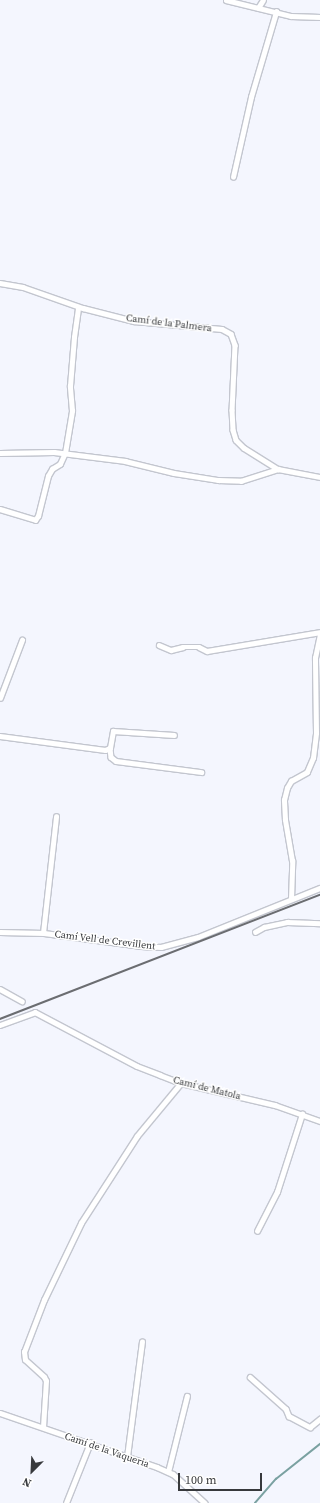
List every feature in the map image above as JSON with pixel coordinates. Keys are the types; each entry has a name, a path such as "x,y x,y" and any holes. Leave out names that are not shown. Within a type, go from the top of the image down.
{"street":[{"path":"226,0 305,18 320,17"},
{"path":"258,8 263,0"},
{"path":"234,177 251,97 276,12"},
{"name":"Camí de la Palmera","path":"0,283 23,287 78,306 134,321 222,329 231,334 235,345 232,410 233,430 236,440 244,448 278,469"},
{"path":"0,509 35,520 38,516 48,476 52,468 60,464 65,453 72,411 70,386 78,306"},
{"path":"0,453 31,451 65,453 125,461 174,473 218,480 241,481 278,469 320,477"},
{"path":"160,645 171,650 183,647 199,647 207,651 320,633 314,658 316,733 313,758 307,772 292,781 287,788 284,800 285,820 292,861 291,899"},
{"path":"0,698 22,640"},
{"path":"314,688 320,689"},
{"path":"174,735 113,731 110,748 111,757 116,761 201,772"},
{"path":"0,736 105,750 110,748"},
{"path":"42,933 56,817"},
{"name":"Camí Vell de Crevillent","path":"0,932 42,933 141,946 161,947 198,937 320,888"},
{"path":"254,932 264,927 287,922 320,923"},
{"path":"0,990 22,1002"},
{"name":"Camí de Matola","path":"0,1025 35,1012 137,1066 181,1083 275,1105 320,1121"},
{"path":"43,1427 46,1381 25,1360 24,1352 44,1300 81,1223 137,1136 181,1083"},
{"path":"257,1231 277,1192 302,1114"},
{"path":"127,1457 142,1342"},
{"path":"250,1377 286,1408 289,1416 310,1427 320,1419"},
{"path":"168,1472 187,1396"},
{"name":"Camí de la Vaqueria","path":"0,1413 90,1443 168,1472 189,1487 205,1503"},
{"path":"66,1503 90,1443"}],"waterway":[{"path":"255,1503 276,1479 320,1444"}],"railway":[{"path":"0,1019 320,895"}]}
